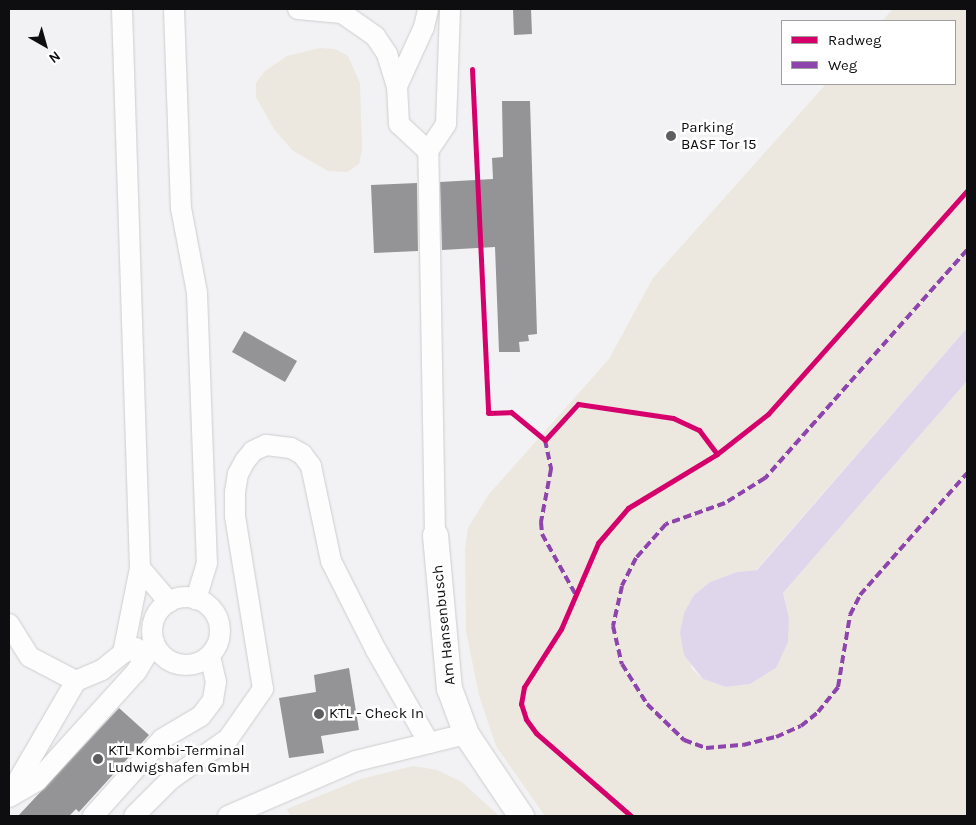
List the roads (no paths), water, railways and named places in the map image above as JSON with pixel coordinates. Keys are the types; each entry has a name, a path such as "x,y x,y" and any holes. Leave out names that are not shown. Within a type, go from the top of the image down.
{"street":[{"path":"122,9 140,568 123,652"},
{"path":"174,9 181,208 197,293 207,563 196,599"},
{"path":"298,9 342,13 375,36 387,54 397,86 399,124 428,151"},
{"path":"397,86 424,27 428,9"},
{"path":"435,535 428,151 446,124 450,9"},
{"path":"134,816 171,779 228,739 263,689 235,516 235,492 238,474 245,460 254,451 266,445 291,448 302,454 311,466 331,562 429,743"},
{"name":"Am Hansenbusch","path":"435,535 445,662 450,688 466,734 521,816"},
{"path":"140,568 169,602"},
{"path":"9,797 37,781 136,672 154,642 156,616 169,602 187,597 196,599 207,604 219,624 220,635 210,656 193,665 183,665 165,658 154,642"},
{"path":"9,624 30,658 76,681"},
{"path":"9,797 76,681 102,670 123,652 154,642"},
{"path":"93,816 162,739 185,728 213,700 216,682 210,656"},
{"path":"228,816 343,766 466,734"}],"place":[{"name":"Parking BASF Tor 15","path":"671,136"},
{"name":"KTL - Check In","path":"319,714"},
{"name":"KTL Kombi-Terminal Ludwigshafen GmbH","path":"98,759"}]}
